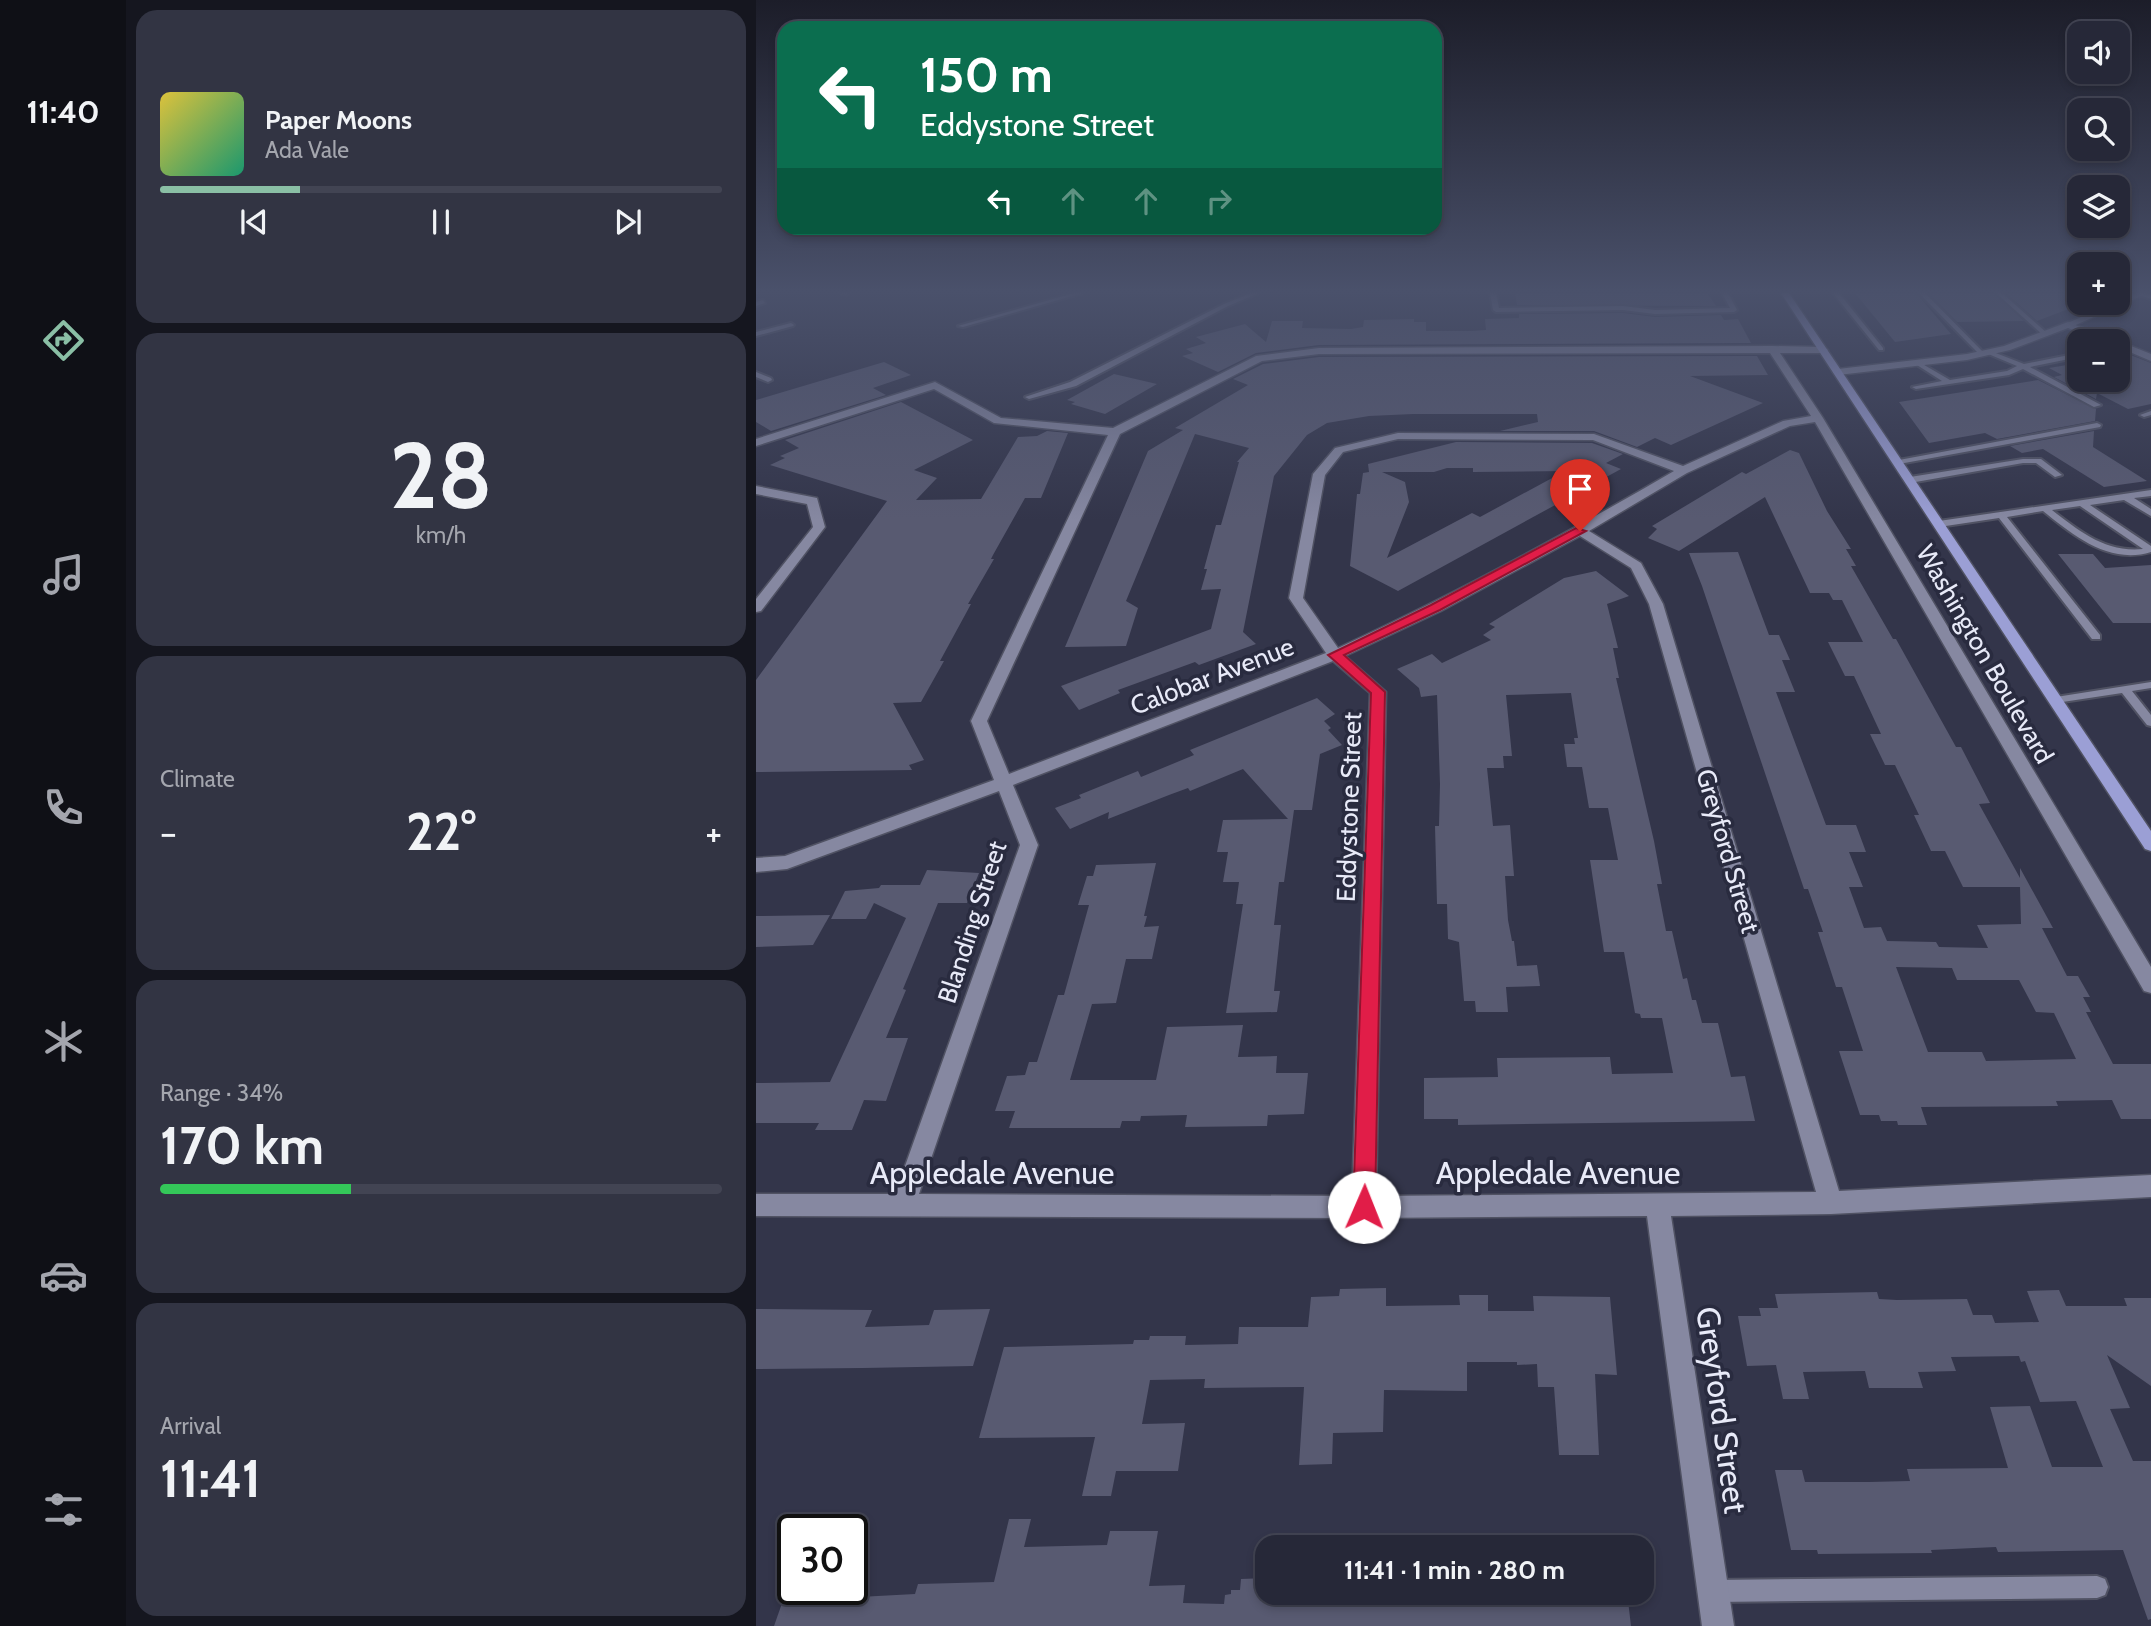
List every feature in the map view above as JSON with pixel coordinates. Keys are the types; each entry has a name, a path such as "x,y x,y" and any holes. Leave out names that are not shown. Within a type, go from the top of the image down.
{"main road":[{"name":"Washington Boulevard","path":"1836,369 2151,845"}],"street":[{"path":"756,443 935,385 998,421 1115,432 1240,369"},
{"name":"Washington Boulevard","path":"1786,369 1818,418 2151,985"},
{"path":"1838,372 1870,369"},
{"name":"Calobar Avenue","path":"756,865 787,862 1003,783 1335,655 1436,608 1580,531 1683,470 1787,423 1818,418"},
{"name":"Blanding Street","path":"903,1205 1029,845 979,721 1115,432"},
{"name":"Eddystone Street","path":"1364,1207 1378,692 1335,655 1296,598 1319,474 1339,450 1398,436 1594,437 1683,470"},
{"path":"756,490 813,501 819,527 756,608"},
{"name":"Greyford Street","path":"1580,531 1636,566 1657,604 1831,1203"},
{"name":"Appledale Avenue","path":"756,1205 1364,1207 1831,1203 2151,1186"},
{"name":"Greyford Street","path":"1657,1204 1717,1626"}],"lane":[{"path":"1029,397 1073,384 1102,369"},
{"path":"1927,369 1949,382"},
{"path":"1916,387 2008,373 2017,369"},
{"path":"2028,369 2097,405"},
{"path":"756,374 768,380"},
{"path":"1899,462 2098,425"},
{"path":"1910,480 2024,461 2038,461 2058,475"},
{"path":"1939,524 2151,493"},
{"path":"2126,497 2151,513"},
{"path":"2045,509 2092,544 2109,552 2144,552 2150,549 2088,503"},
{"path":"2088,503 2151,542"},
{"path":"2002,516 2096,637"},
{"path":"2056,701 2151,685"},
{"path":"2125,689 2151,723"},
{"path":"1713,1591 2097,1587"}],"building":[{"path":"861,369 898,369 911,375 873,388 886,395 771,431 756,422 756,400"},
{"path":"1253,369 1764,369 1768,375 1690,376 1763,403 1671,445 1655,438 1637,447 1594,431 1500,431 1538,422 1537,414 1413,414 1369,416 1327,423 1307,435 1274,476 1243,632 1256,644 1199,665 1195,662 1118,690 1120,693 1079,710 1061,686 1211,629 1221,589 1201,590 1207,569 1204,569 1216,525 1221,525 1237,462 1249,448 1195,434 1126,601 1138,608 1126,646 1065,647 1148,451 1183,430 1175,428 1248,385 1233,379"},
{"path":"2051,369 2067,369 2067,384 2054,377 2062,375"},
{"path":"2130,369 2151,369 2151,404 2128,409 2097,393 2096,399 2083,392 2130,392"},
{"path":"1114,374 1157,384 1105,414 1071,404 1075,402 1067,400"},
{"path":"2038,380 2096,409 2095,421 1997,439 1985,433 1929,443 1899,402"},
{"path":"901,402 973,440 914,470 937,478 916,500 981,499 1018,437 1037,436 1047,431 1068,433 1041,498 1025,498 968,604 971,604 940,661 944,661 921,702 893,703 924,760 909,765 912,770 756,772 756,680 887,501 770,465 785,458 780,456 799,448 785,440"},
{"path":"2094,431 2093,447 2147,481 2104,487 2043,449 2022,453 2010,446"},
{"path":"1456,442 1592,443 1623,454 1606,463 1621,469 1398,591 1350,566 1357,494 1360,494 1363,473 1369,472 1368,464","holes":["1447,468 1473,468 1473,472 1565,471 1480,517 1472,513 1387,558 1409,502 1405,482 1382,472 1434,472"]},
{"path":"1790,450 1799,453 1827,511 1851,549 1846,549 1856,566 1851,566 1893,639 1896,639 1956,747 1961,747 1990,803 1979,804 2020,878 2020,868 2053,928 2042,928 2067,976 2078,976 2090,997 2083,997 2091,1012 2086,1012 2113,1064 2151,1064 2151,1119 2121,1119 2112,1100 2056,1101 2058,1106 1921,1107 1927,1125 1898,1125 1897,1121 1881,1121 1879,1115 1860,1115 1839,1051 1863,1051 1842,987 1836,987 1818,932 1823,932 1808,889 1804,889 1689,553 1738,552 1769,635 1779,635 1790,660 1782,660 1795,692 1776,692 1826,825 1856,825 1866,852 1849,852 1863,887 1849,887 1864,928 1881,927 1887,941 1936,942 1939,947 1988,948 1977,925 2021,924 2020,887 1963,887 1945,851 1931,851 1914,815 1919,815 1895,765 1885,765 1870,734 1881,734 1854,676 1845,676 1828,642 1863,642 1842,600 1833,600 1829,593 1810,593 1765,497 1679,551 1648,538 1657,529 1652,526 1742,472 1746,474","holes":["1896,967 1952,968 1957,980 2019,980 2036,1012 2054,1013 2076,1059 1986,1061 1982,1052 1928,1052"]},
{"path":"2058,554 2093,554 2105,568 2151,565 2151,623 2113,623"},
{"path":"1596,571 1629,596 1607,604 1618,648 1613,648 1619,678 1616,678 1662,884 1657,884 1666,931 1672,931 1683,979 1687,978 1692,1000 1696,1000 1702,1023 1718,1023 1731,1077 1745,1076 1755,1121 1458,1125 1458,1119 1424,1119 1424,1078 1498,1077 1497,1058 1610,1057 1612,1074 1673,1073 1662,1018 1641,1018 1640,1014 1635,1013 1624,952 1604,952 1590,860 1618,860 1608,808 1589,808 1582,767 1567,767 1564,744 1575,744 1574,738 1578,738 1571,693 1506,695 1512,756 1503,756 1504,768 1487,768 1493,826 1510,825 1514,876 1505,876 1508,920 1517,966 1537,965 1540,986 1506,987 1508,1012 1476,1012 1475,1001 1464,1001 1459,942 1448,939 1447,904 1437,904 1435,826 1439,826 1440,784 1437,695 1421,697 1419,688 1397,669 1432,654 1442,663 1491,640 1483,635 1495,627 1489,624 1564,578"},
{"path":"1317,698 1335,714 1324,721 1331,728 1328,730 1342,745 1320,754 1312,810 1294,810 1284,882 1279,882 1274,925 1281,925 1274,991 1280,991 1277,1012 1226,1013 1243,904 1236,904 1239,882 1223,882 1228,852 1217,852 1223,820 1288,819 1243,769 1190,791 1188,788 1108,819 1109,812 1070,829 1055,808 1081,798 1079,795 1138,771 1141,777 1194,755 1190,750"},
{"path":"1156,863 1144,916 1147,916 1144,927 1159,926 1152,959 1126,959 1116,1003 1092,1004 1070,1080 1156,1080 1167,1027 1243,1025 1238,1057 1277,1056 1276,1073 1308,1073 1304,1114 1268,1115 1267,1126 1185,1127 1187,1115 1141,1116 1140,1121 1122,1121 1120,1128 1009,1128 1015,1111 995,1111 1007,1076 1025,1075 1029,1062 1037,1062 1058,995 1064,995 1089,905 1078,905 1087,876 1093,876 1096,865"},
{"path":"927,870 979,873 967,903 938,903 886,1038 908,1038 886,1101 864,1100 852,1130 815,1130 819,1123 756,1123 756,1083 830,1082 906,918 874,903 866,919 831,919 845,891 879,888 881,885 920,885"},
{"path":"830,915 813,945 756,947 756,916"},
{"path":"1386,1288 1386,1306 1460,1305 1459,1295 1488,1295 1488,1311 1534,1311 1533,1296 1610,1297 1617,1375 1595,1374 1599,1455 1559,1455 1554,1387 1538,1387 1537,1364 1517,1365 1517,1362 1467,1362 1467,1391 1384,1390 1383,1432 1333,1433 1332,1464 1299,1465 1304,1387 1204,1388 1205,1379 1150,1380 1142,1424 1185,1423 1178,1471 1116,1471 1111,1496 1082,1496 1095,1437 979,1438 1004,1347 1133,1344 1134,1340 1149,1340 1150,1336 1186,1336 1185,1345 1238,1344 1239,1327 1308,1327 1311,1297 1339,1296 1340,1289"},
{"path":"2059,1290 2066,1306 2127,1306 2124,1298 2151,1298 2151,1386 2107,1355 2130,1408 2110,1409 2133,1461 2151,1461 2151,1619 2148,1620 2123,1550 1998,1552 1996,1547 1931,1550 1932,1553 1818,1554 1817,1550 1791,1550 1775,1470 1802,1470 1805,1482 1869,1482 1910,1481 1907,1469 2008,1468 1990,1407 2030,1406 2052,1467 2103,1467 2076,1401 2040,1402 2025,1361 2021,1362 2019,1356 1951,1357 1956,1371 1918,1372 1923,1388 1869,1388 1865,1371 1803,1372 1809,1399 1783,1399 1776,1365 1747,1366 1738,1316 1761,1316 1759,1308 1778,1308 1775,1294 1877,1292 1879,1299 1967,1299 1973,1315 1992,1315 1995,1323 2039,1322 2027,1291"},
{"path":"756,1309 872,1310 865,1327 929,1325 934,1310 990,1309 973,1366 756,1369"},
{"path":"1009,1519 1031,1519 1024,1547 1107,1545 1110,1531 1158,1531 1149,1586 1185,1585 1183,1603 1224,1604 1225,1595 1231,1594 1231,1590 1240,1590 1241,1579 1255,1578 1255,1605 1629,1605 1631,1626 774,1626 781,1605 868,1605 868,1597 915,1594 918,1584 994,1582"}],"route":[{"path":"1364,1207 1378,692 1335,655 1436,608 1580,531"}]}
